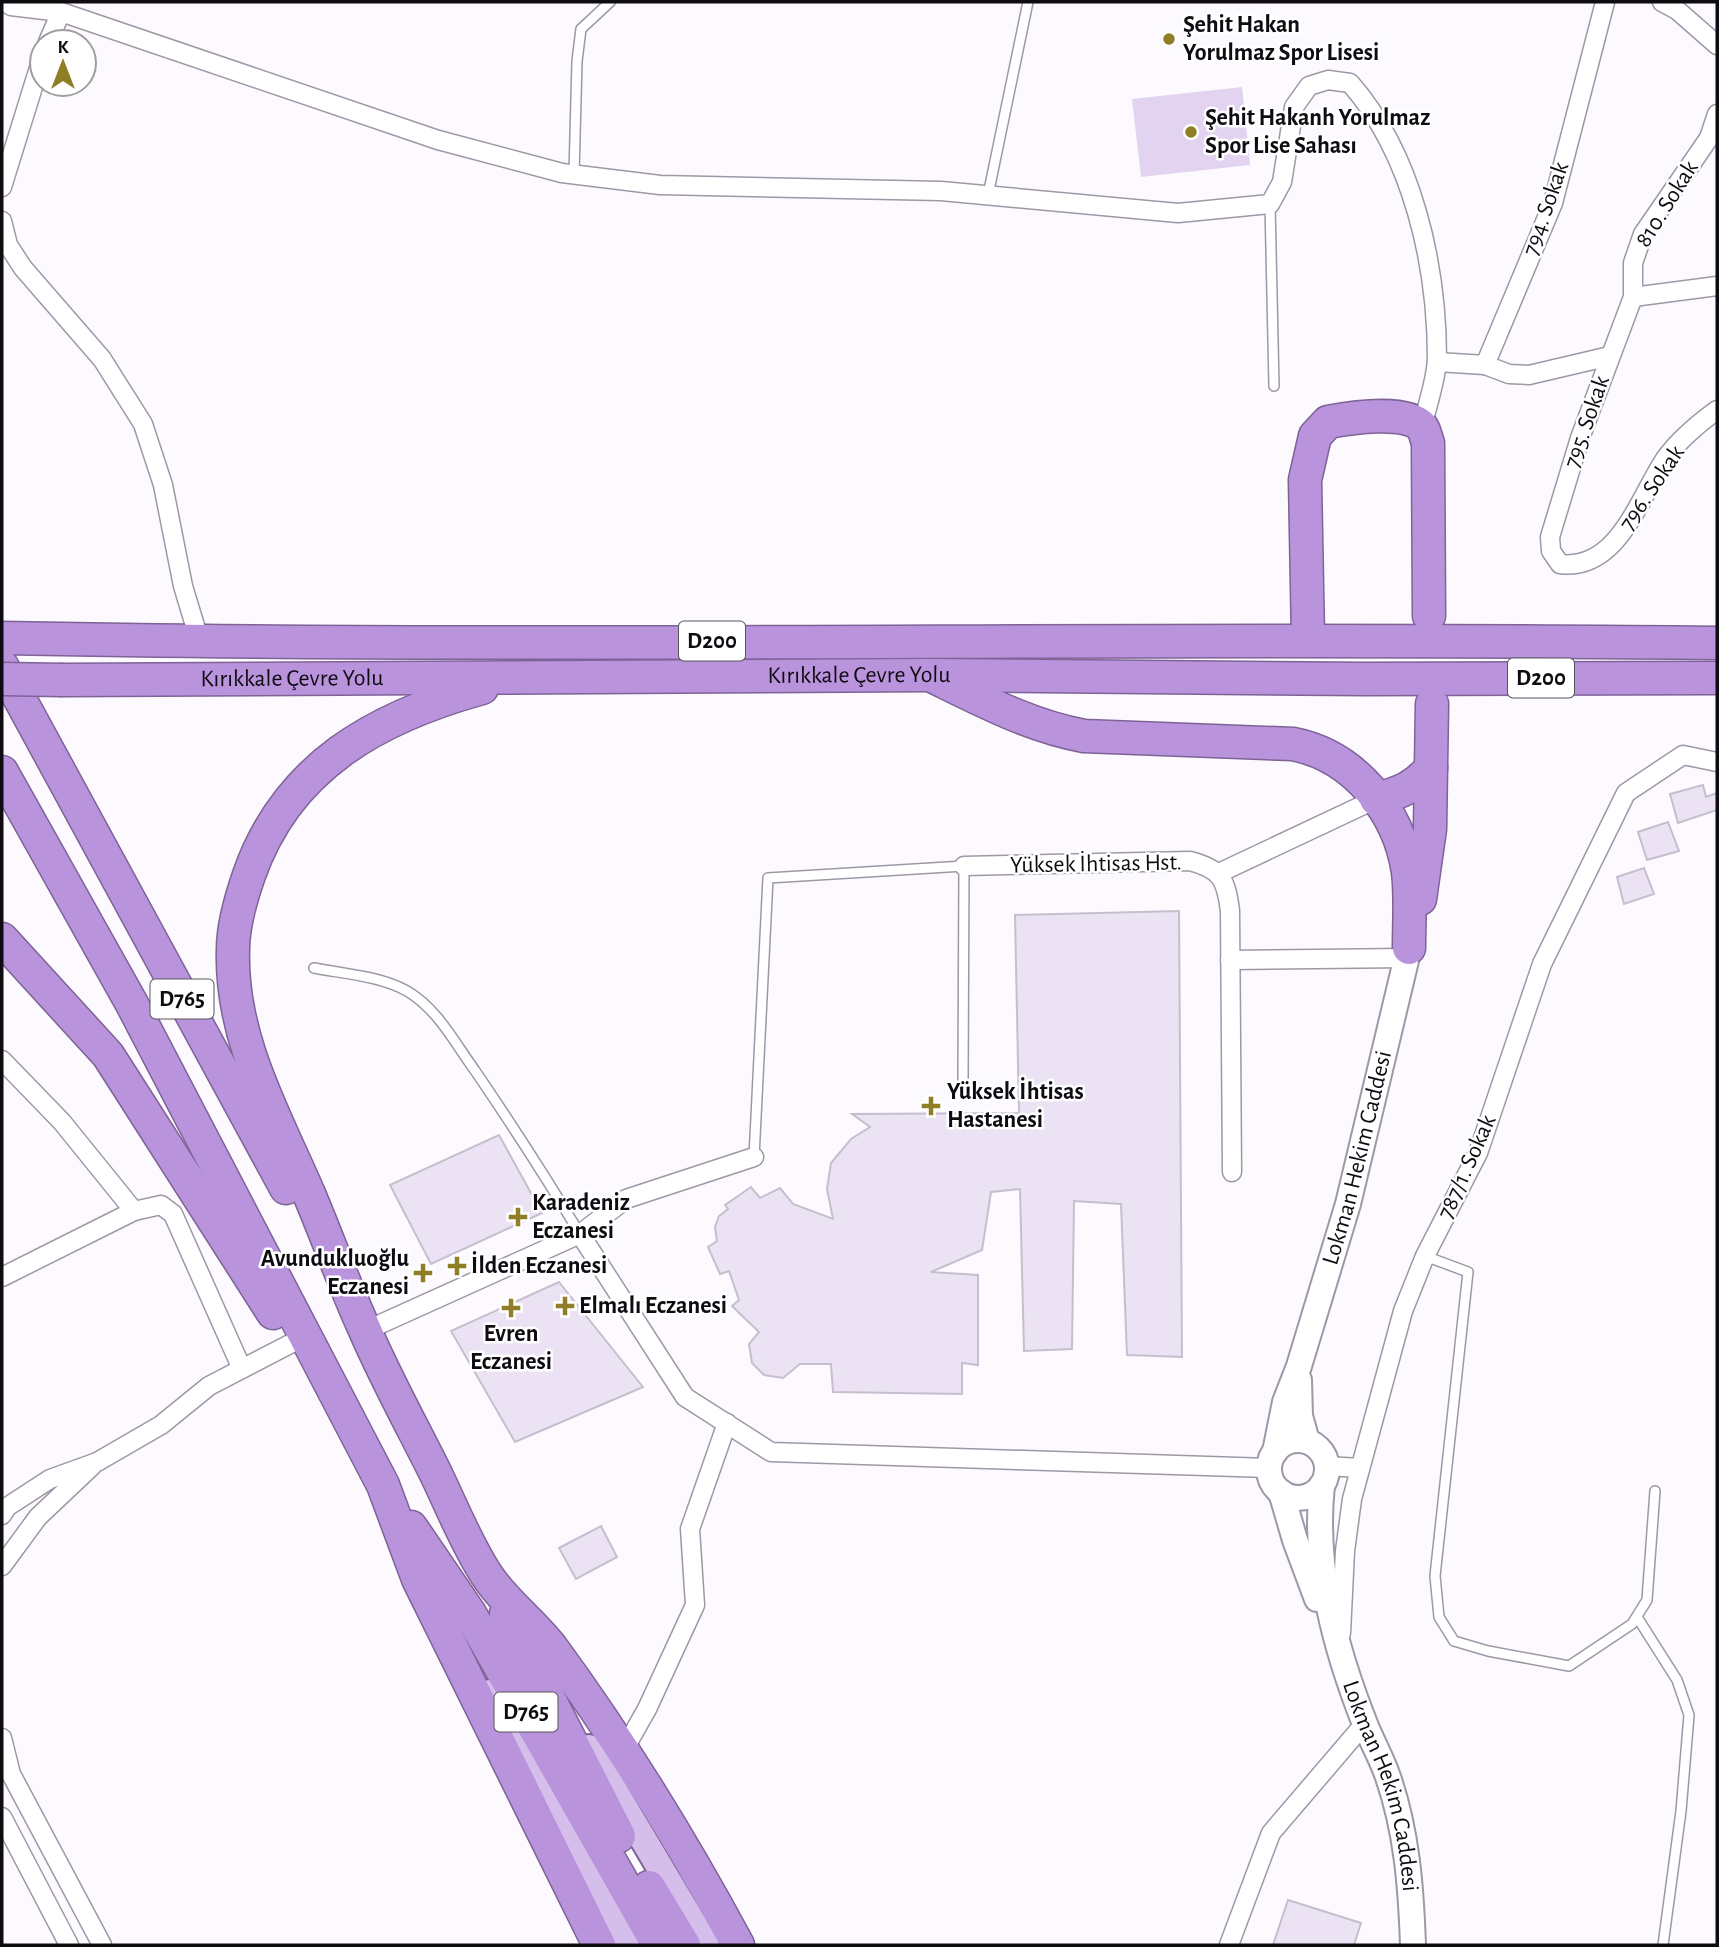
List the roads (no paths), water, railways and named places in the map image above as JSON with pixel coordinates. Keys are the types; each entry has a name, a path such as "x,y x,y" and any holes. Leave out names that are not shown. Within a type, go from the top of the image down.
{"highway":[{"path":"1308,639 1305,480 1307,458 1315,436 1328,422 1349,418 1410,418 1422,427 1428,443 1429,616"},
{"name":"Kırıkkale Çevre Yolu","path":"2,638 936,642 1308,639 1717,643"},
{"name":"D765","path":"2,666 365,1331"},
{"name":"Kırıkkale Çevre Yolu","path":"2,679 928,674 1365,679 1717,678"},
{"path":"928,674 1035,725 1084,736 1269,741 1316,748 1339,760 1391,817 1406,864 1408,953"},
{"path":"520,677 406,712 327,762 303,783 265,836 243,894 233,946 239,1020 254,1072 365,1331 486,1576 550,1646 686,1848 738,1945"},
{"path":"1408,953 1428,855 1432,704"},
{"path":"1376,799 1402,792 1419,783 1431,768"},
{"path":"2,772 132,1003 383,1485 418,1579 600,1945"},
{"name":"D765","path":"2,939 108,1055 383,1485 469,1612 658,1945"},
{"name":"D765","path":"486,1576 624,1845 684,1945"}],"main road":[{"path":"486,1576 706,1945"},
{"path":"418,1579 472,1661 630,1945"}],"street":[{"path":"5,2 11,6 57,7 438,140 574,174 660,185 941,191 1178,213 1270,204 1282,182 1294,107 1309,86 1328,80 1350,83 1371,107 1405,180 1430,263 1437,362 1422,427"},
{"name":"794. Sokak","path":"1485,365 1553,204 1605,2"},
{"path":"1662,2 1677,10 1717,43"},
{"path":"52,28 57,7"},
{"path":"2,187 30,98"},
{"name":"810. Sokak","path":"1633,298 1633,263 1643,234 1709,138 1717,115"},
{"path":"2,221 8,245 23,268 102,359 143,424 163,485 183,586 199,639"},
{"path":"1633,298 1717,286"},
{"name":"795. Sokak","path":"1618,538 1589,563 1560,564 1551,551 1550,537 1563,491 1633,298"},
{"path":"1437,362 1485,365 1509,374 1530,375 1610,356"},
{"name":"796. Sokak","path":"1618,538 1667,457 1704,419 1717,411"},
{"name":"787/1. Sokak","path":"1341,1656 1345,1551 1360,1468 1403,1311 1425,1256 1478,1153 1542,964 1626,793 1683,755 1717,762"},
{"path":"1232,1172 1228,891 1219,873 1376,799"},
{"name":"Yüksek İhtisas Hst.","path":"964,866 1190,861 1211,866 1219,873"},
{"path":"1230,960 1408,953"},
{"name":"Lokman Hekim Caddesi","path":"1299,1366 1348,1204 1408,953"},
{"path":"4,1065 62,1122 134,1211"},
{"path":"365,1331 580,1234 626,1199 754,1157"},
{"path":"2,1278 134,1211 161,1205 173,1214 242,1369"},
{"path":"580,1234 685,1397 771,1452 1272,1460 1289,1442 1307,1441"},
{"path":"2,1515 7,1507 50,1479 97,1462 161,1425 209,1386 292,1343"},
{"path":"1299,1366 1300,1416 1307,1441 1322,1453 1324,1476 1318,1518 1320,1556 1333,1631"},
{"path":"1299,1366 1285,1402 1272,1460 1275,1485 1282,1492 1312,1589 1333,1631"},
{"path":"622,1753 648,1709 695,1605 690,1529 727,1423"},
{"path":"2,1566 38,1517 97,1462"},
{"path":"1282,1492 1300,1497 1310,1495 1324,1476 1360,1468"},
{"name":"Lokman Hekim Caddesi","path":"1333,1631 1365,1723 1388,1777 1405,1839 1413,1945"},
{"path":"1229,1945 1271,1833 1365,1723"},
{"path":"2,1738 11,1774 102,1945"},
{"path":"2,1817 69,1945"}],"lane":[{"path":"574,174 577,61 581,29 610,2"},
{"path":"988,195 1028,2"},
{"path":"1270,204 1274,386"},
{"path":"754,1157 768,878 964,866 963,1079"},
{"path":"314,968 378,980 407,991 425,1004 485,1085 580,1234"},
{"path":"1425,1256 1468,1272 1435,1576 1439,1617 1454,1641 1488,1651 1569,1666 1592,1654 1632,1624 1647,1600 1655,1491"},
{"path":"1637,1617 1677,1680 1689,1715 1681,1811 1663,1945"}],"place":[{"name":"Şehit Hakan Yorulmaz Spor Lisesi","path":"1169,39"},
{"name":"Şehit Hakanh Yorulmaz Spor Lise Sahası","path":"1191,132"},
{"name":"Yüksek İhtisas Hastanesi","path":"931,1106"},
{"name":"Karadeniz Eczanesi","path":"518,1217"},
{"name":"İlden Eczanesi","path":"457,1266"},
{"name":"Avundukluoğlu Eczanesi","path":"423,1273"},
{"name":"Elmalı Eczanesi","path":"565,1306"},
{"name":"Evren Eczanesi","path":"511,1308"}]}
